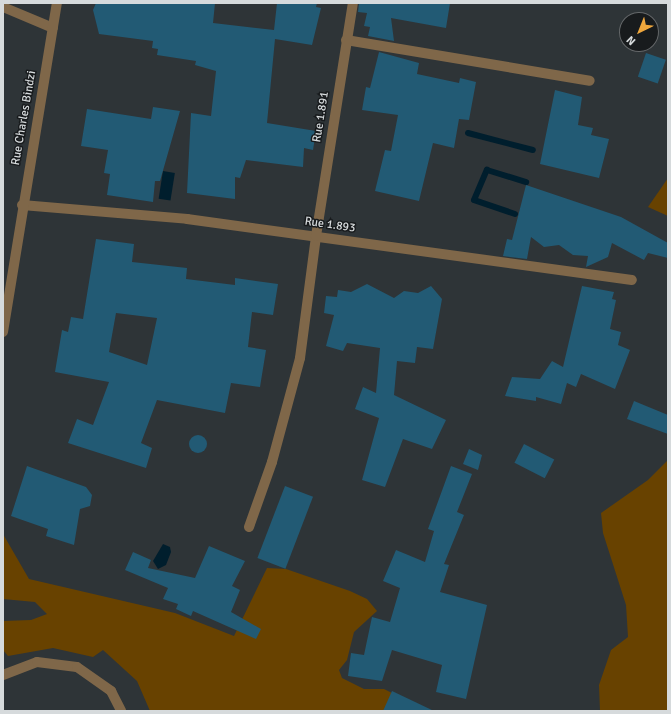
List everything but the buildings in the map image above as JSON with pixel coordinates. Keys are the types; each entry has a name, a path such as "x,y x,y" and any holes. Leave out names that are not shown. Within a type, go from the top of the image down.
{"street":[{"name":"Rue Charles Bindzi","path":"3,332 22,205 57,3"},
{"name":"Rue 1.891","path":"249,527 272,462 300,358 316,236 353,3"},
{"path":"3,7 53,28"},
{"path":"346,40 590,81"},
{"name":"Rue 1.893","path":"22,205 316,236 568,274 632,280"},
{"path":"3,676 37,662 78,667 111,691 121,711"}],"shaded area":[{"path":"668,178 668,216 648,207"},
{"path":"668,460 668,711 600,711 599,685 611,650 628,637 626,605 603,533 601,513 648,480"},
{"path":"3,534 29,579 175,613 234,636 267,568 286,569 350,591 367,599 377,611 354,632 347,660 339,670 342,678 364,689 384,689 392,693 384,711 150,711 137,681 103,650 93,657 53,648 8,656 3,650 3,621 31,620 47,614 35,602 3,599"}],"water":[{"path":"163,171 175,173 170,201 159,199"},
{"path":"163,544 170,547 171,552 166,565 158,569 153,561"}],"waterway":[{"path":"468,133 533,150"},
{"path":"515,214 474,200 487,170 526,182"}]}
